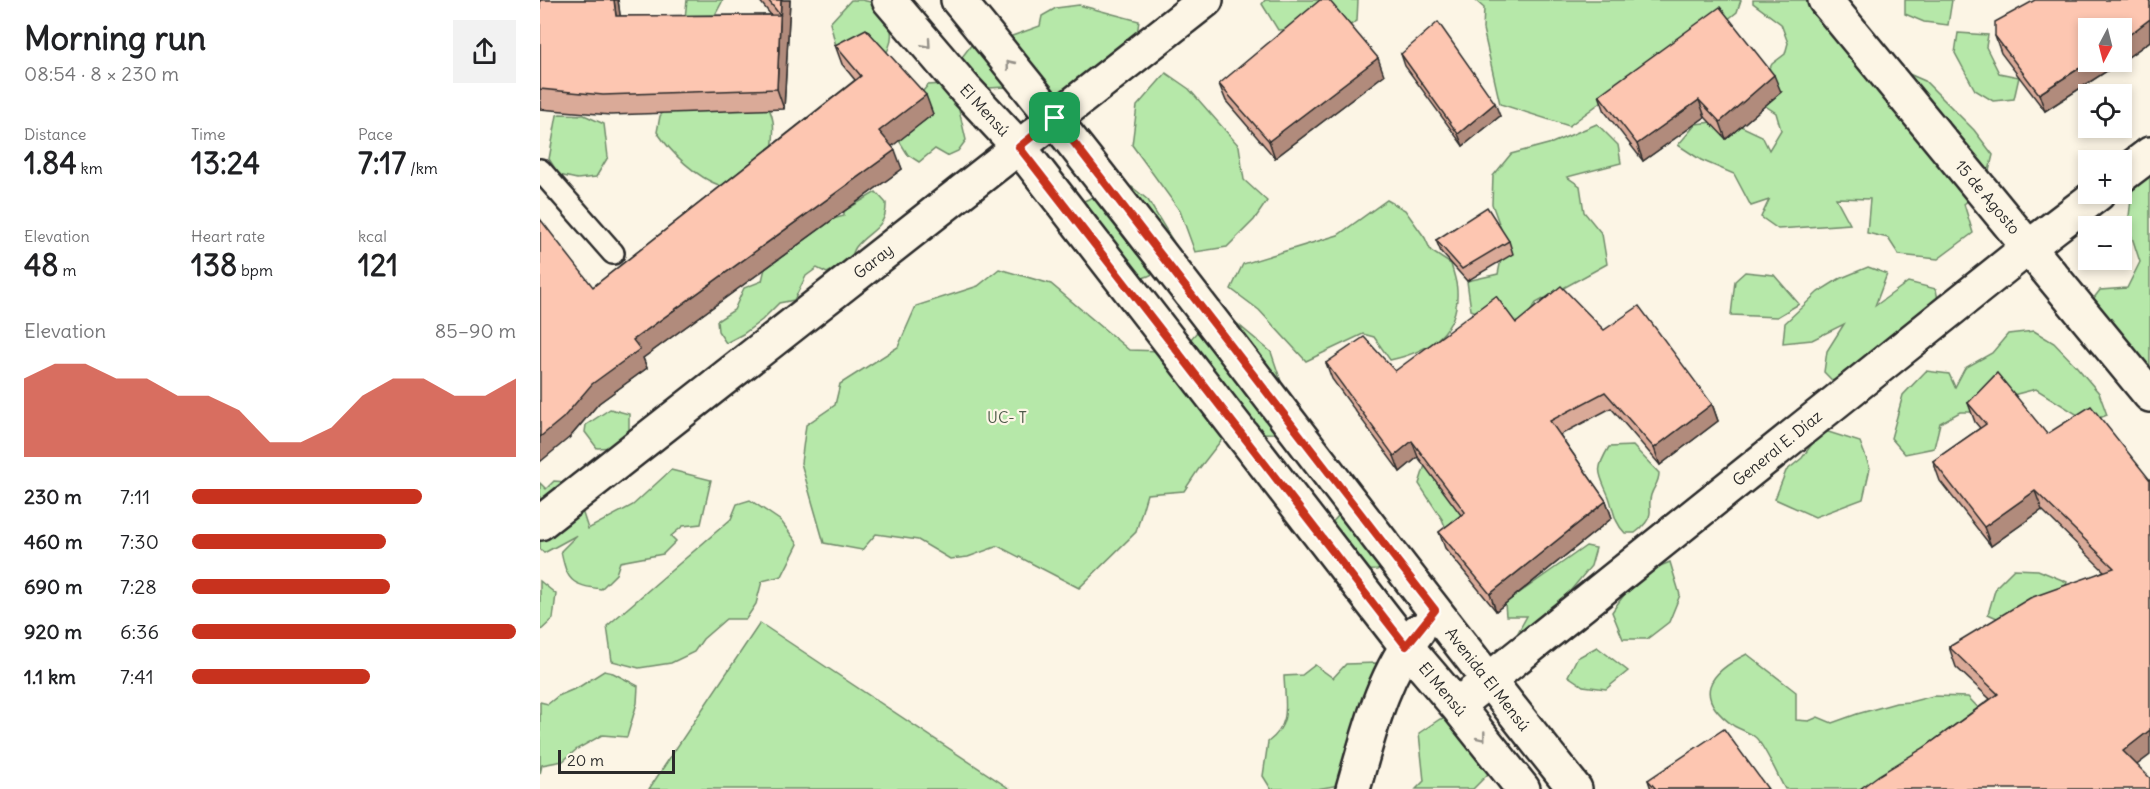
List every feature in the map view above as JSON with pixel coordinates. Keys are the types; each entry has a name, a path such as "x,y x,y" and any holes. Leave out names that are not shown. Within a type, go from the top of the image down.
{"street":[{"name":"El Mensú","path":"889,0 1019,147 1406,646 1523,789"},
{"name":"Avenida El Mensú","path":"958,0 1055,118 1488,680 1575,789"},
{"name":"Garay","path":"540,523 1206,0"},
{"name":"15 de Agosto","path":"1826,0 2150,396"},
{"path":"2132,168 2150,154"},
{"name":"General E. Díaz","path":"1457,706 2085,204"},
{"path":"1353,789 1378,703 1406,646 1435,610"}],"lane":[{"path":"540,170 613,253"}],"green space":[{"path":"687,0 723,0 714,17 685,18"},
{"path":"851,0 879,4 887,17 892,35 885,56 836,46 830,23"},
{"path":"1265,0 1358,0 1357,21 1327,39 1294,29 1278,30 1262,4"},
{"path":"1475,0 1741,0 1737,12 1678,59 1616,91 1569,126 1500,104 1483,29 1484,8"},
{"path":"1753,0 1826,0 1886,64 1925,81 1974,130 1993,155 1985,187 1964,204 1973,233 1938,259 1899,255 1888,238 1867,233 1870,199 1836,198 1850,224 1778,229 1761,217 1769,200 1751,206 1734,174 1701,160 1678,145 1696,124 1728,120 1762,136 1769,150 1781,130 1776,113 1758,101 1758,90 1772,64 1785,54 1788,43 1781,24 1753,3"},
{"path":"1905,0 1952,0 1948,25 1924,22 1905,14"},
{"path":"1079,5 1139,21 1136,41 1121,45 1118,64 1076,99 1026,96 1005,87 973,89 959,61 972,44 1001,40 1040,26 1042,16 1056,8"},
{"path":"1958,33 1988,35 1986,47 1999,73 2019,77 2014,99 1993,101 1975,90 1955,53"},
{"path":"1166,73 1189,89 1239,146 1244,180 1267,201 1254,220 1227,247 1195,252 1180,211 1132,145 1137,106"},
{"path":"944,84 955,93 966,140 958,151 947,156 935,149 919,162 908,155 898,139 928,85"},
{"path":"682,90 762,96 772,117 774,130 772,154 721,186 694,171 677,156 657,132 660,116"},
{"path":"557,115 584,115 604,124 608,157 596,177 577,179 559,175 549,159"},
{"path":"1597,124 1618,145 1621,163 1567,177 1580,186 1584,212 1602,234 1607,264 1536,303 1523,323 1492,319 1471,310 1467,281 1498,274 1505,240 1492,204 1493,176 1511,154 1552,143"},
{"path":"2150,146 2150,367 2125,344 2090,303 2100,290 2127,288 2140,262 2132,237 2132,216 2129,216 2133,182"},
{"path":"1132,187 1148,200 1176,246 1160,269 1151,275 1135,280 1093,249 1084,201 1104,192"},
{"path":"876,192 886,203 884,218 856,247 850,261 827,273 817,268 806,276 794,300 779,303 762,320 726,343 718,331 717,321 734,310 744,288 762,281 765,268 833,219 844,216 844,211"},
{"path":"1387,200 1405,210 1425,238 1431,251 1451,264 1457,291 1453,319 1438,339 1404,357 1390,360 1374,337 1363,334 1306,361 1259,310 1231,289 1243,264 1338,235"},
{"path":"1868,267 1887,274 1875,306 1908,282 1936,289 1943,327 1858,407 1824,372 1827,351 1844,324 1812,340 1783,343 1785,323 1818,292 1839,279"},
{"name":"UC- T","path":"999,269 1051,284 1129,350 1196,352 1190,340 1196,333 1229,317 1271,352 1290,408 1274,433 1238,434 1233,425 1184,491 1147,494 1136,532 1079,588 998,546 968,557 950,559 918,540 876,534 862,550 824,543 801,463 806,425 835,405 840,384 898,347 916,306 978,286"},
{"path":"1745,272 1774,275 1799,304 1777,317 1731,315 1735,281"},
{"path":"2034,331 2054,343 2077,367 2099,393 2107,415 2089,422 2036,389 2013,395 1998,412 1960,412 1940,423 1934,448 1905,454 1891,438 1903,395 1926,371 1949,374 1955,387 1965,368 1992,353 2008,334"},
{"path":"610,409 629,414 629,431 618,447 597,448 585,432 586,425"},
{"path":"1822,430 1860,442 1870,468 1863,499 1815,517 1775,499 1786,471 1802,458"},
{"path":"1534,433 1449,536 1442,519 1419,484 1425,465"},
{"path":"1633,446 1659,473 1659,476 1650,497 1648,520 1635,533 1625,533 1615,516 1601,477 1600,467 1609,447"},
{"path":"671,470 711,480 701,524 683,526 671,536 676,541 663,554 620,562 616,574 601,589 583,586 568,575 561,551 577,535 544,553 540,549 540,483 546,489 554,481 567,482 579,501 588,529 633,505"},
{"path":"750,500 781,521 798,544 782,576 762,581 756,604 746,619 726,619 703,639 694,652 671,663 639,668 612,661 607,626 731,519 737,504"},
{"path":"1338,516 1377,519 1382,566 1377,570 1347,571 1328,527"},
{"path":"1586,546 1596,548 1591,566 1561,602 1568,632 1555,649 1534,652 1516,636 1527,616 1506,616 1505,603"},
{"path":"1670,562 1680,595 1669,622 1647,639 1623,639 1612,612 1636,581"},
{"path":"2014,569 2038,570 2067,582 2062,599 2015,626 1988,614 1996,587"},
{"path":"540,581 556,594 553,619 540,631"},
{"path":"760,623 1010,789 649,789"},
{"path":"1597,647 1628,671 1606,689 1583,686 1568,676 1577,658"},
{"path":"1747,654 1796,692 1796,720 1809,721 1818,717 1832,723 1896,703 1933,696 1968,697 1989,719 1891,789 1785,789 1759,741 1721,715 1709,695 1710,686 1715,677 1734,661"},
{"path":"1376,663 1390,686 1368,706 1359,707 1345,784 1317,789 1271,789 1263,776 1268,742 1276,735 1284,721 1286,704 1284,676 1302,675 1315,665 1333,678 1346,664"},
{"path":"604,671 613,673 638,686 637,703 627,737 602,735 577,749 563,761 542,765 540,774 540,702 548,704 558,696 579,687"},
{"path":"1450,718 1492,770 1473,789 1416,789 1424,781 1419,733 1440,719"}],"building":[{"path":"540,0 614,0 616,16 780,15 768,0 781,0 777,89 603,95 540,89"},
{"path":"1320,0 1329,0 1378,58 1269,141 1219,84"},
{"path":"2035,0 2149,0 2150,2 2150,19 2132,33 2132,18 2078,18 2078,69 2039,94 1995,36 1995,22"},
{"path":"1720,7 1774,75 1720,122 1699,100 1637,144 1599,95"},
{"path":"1438,22 1495,103 1458,134 1401,54"},
{"path":"866,29 926,95 879,131 895,150 633,340 640,349 592,384 563,418 540,437 540,219 593,287 861,76 835,45"},
{"path":"1487,207 1509,241 1462,269 1436,240"},
{"path":"1561,286 1604,330 1639,306 1712,404 1654,448 1605,392 1550,421 1606,501 1490,594 1439,532 1465,512 1412,441 1394,456 1326,363 1364,337 1395,371 1496,296 1516,323"},
{"path":"1997,373 2047,434 2091,406 2150,480 2150,730 2123,751 2150,778 2150,789 1860,789 1925,747 1998,694 1949,647 2030,598 2114,568 2035,491 1984,527 1933,461 1986,424 1968,403"},
{"path":"1724,729 1768,789 1656,789 1648,780"}],"route":[{"path":"1055,118 1435,610 1406,646 1019,147 1055,118"}]}
